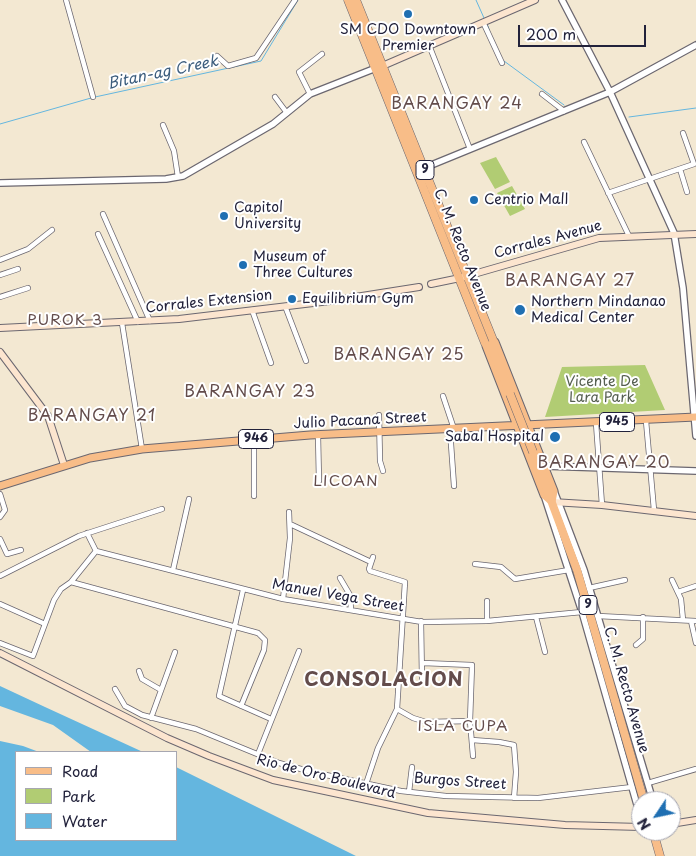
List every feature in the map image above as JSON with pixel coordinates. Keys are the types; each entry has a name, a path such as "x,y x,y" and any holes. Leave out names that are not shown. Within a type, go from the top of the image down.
{"highway":[{"name":"C. M. Recto Avenue","path":"348,0 424,168 494,340 494,354"},
{"name":"C. M. Recto Avenue","path":"356,0 379,67 485,343 494,354 556,502 641,791"},
{"path":"656,841 660,856"}],"main road":[{"path":"379,67 483,22 521,3 534,0"},
{"name":"Corrales Avenue","path":"460,278 597,238 696,234"},
{"path":"431,284 460,278"},
{"name":"Corrales Extension","path":"0,328 150,321 285,306 419,287"},
{"name":"C. M. Recto Avenue","path":"494,340 528,426 535,450 554,491 556,502"},
{"name":"C. M. Recto Avenue","path":"485,343 544,495 556,502"},
{"path":"0,352 48,416 64,465"},
{"name":"945","path":"528,426 695,417"},
{"path":"535,450 539,425"},
{"name":"Julio Pacana Street","path":"0,486 64,465 104,455 142,449 318,435 528,426"},
{"path":"556,502 654,510 696,516"},
{"name":"Rio de Oro Boulevard","path":"0,653 167,738 273,780 428,813 548,824 631,827"},
{"path":"681,822 696,820"}],"street":[{"path":"66,0 93,97"},
{"path":"217,56 228,66 256,58 295,0"},
{"path":"562,0 610,92 674,234 683,288 696,436"},
{"path":"483,22 502,63"},
{"path":"424,168 610,92 696,45"},
{"path":"429,46 470,149"},
{"path":"310,94 299,72 322,54"},
{"path":"0,183 166,179 178,177 193,171 286,113 310,94 379,67"},
{"path":"542,94 564,111"},
{"path":"275,97 286,113"},
{"path":"163,125 174,151 178,177"},
{"path":"608,193 694,164 683,133"},
{"path":"584,142 628,236"},
{"path":"680,168 687,192"},
{"path":"103,214 150,321"},
{"path":"0,260 28,249 52,230"},
{"path":"98,234 138,322"},
{"path":"0,275 18,269"},
{"path":"0,297 28,288"},
{"path":"285,306 306,361"},
{"path":"252,310 271,363"},
{"path":"122,323 142,449"},
{"path":"443,396 452,429 454,486"},
{"path":"379,415 380,460 383,472"},
{"path":"646,421 654,510"},
{"path":"596,423 602,505"},
{"path":"318,435 319,481"},
{"path":"254,439 254,496"},
{"path":"544,466 696,471"},
{"path":"0,494 5,512 0,517"},
{"path":"544,495 582,612 633,791"},
{"path":"173,570 189,499"},
{"path":"556,502 589,588 650,791"},
{"path":"0,576 87,533 162,509"},
{"path":"283,599 290,524 289,512"},
{"path":"290,524 372,560 370,572 405,582 396,709 378,748 366,784"},
{"path":"0,643 33,656 54,600 61,589 72,582 96,551 87,533"},
{"path":"0,539 7,554 20,550"},
{"name":"Manuel Vega Street","path":"96,551 283,599 403,619 421,621 487,621 582,612"},
{"path":"475,564 501,567 515,579 569,570"},
{"path":"340,578 350,595 351,610"},
{"path":"589,588 625,580"},
{"path":"672,580 682,605 683,620"},
{"path":"72,582 234,628 258,633 265,640 264,650 241,706"},
{"path":"678,592 696,586"},
{"path":"243,590 219,696 271,719"},
{"path":"487,601 487,621"},
{"path":"0,604 45,624"},
{"path":"598,616 694,621 696,643"},
{"path":"536,617 546,652"},
{"path":"636,646 643,638 643,617"},
{"path":"421,621 422,679"},
{"path":"258,754 299,651"},
{"path":"150,718 174,652"},
{"path":"423,663 472,665 470,721 473,756"},
{"path":"139,671 142,679 161,690"},
{"name":"Burgos Street","path":"115,689 125,706 150,718 196,730 312,772 409,792 546,798 632,787 696,769"},
{"path":"396,709 426,722 470,721"},
{"path":"472,740 514,745 516,772 514,798"},
{"path":"409,792 412,767"}],"green space":[{"path":"496,157 510,182 495,189 480,163"},
{"path":"512,186 525,209 510,216 497,193"},
{"name":"Vicente De Lara Park","path":"645,365 665,410 545,417 562,367"}],"water":[{"path":"0,686 141,751 90,751 53,725 0,706"},
{"path":"0,741 36,751 15,751 15,841 178,841 178,768 356,856 0,856"}],"waterway":[{"name":"Bitan-ag Creek","path":"95,97 261,61 298,0"},
{"path":"476,0 484,18"},
{"path":"488,26 490,33"},
{"path":"504,61 564,105"},
{"name":"Bitan-ag Creek","path":"0,124 91,98"},
{"path":"629,117 696,108"}],"place":[{"name":"SM CDO Downtown Premier","path":"408,14"},
{"name":"Centrio Mall","path":"474,200"},
{"name":"Capitol University","path":"224,216"},
{"name":"Museum of Three Cultures","path":"243,265"},
{"name":"Equilibrium Gym","path":"292,299"},
{"name":"Northern Mindanao Medical Center","path":"520,310"},
{"name":"Sabal Hospital","path":"555,437"}],"district":[{"name":"BARANGAY 24","path":"457,105"},
{"name":"BARANGAY 27","path":"570,282"},
{"name":"PUROK 3","path":"65,321"},
{"name":"BARANGAY 25","path":"399,356"},
{"name":"BARANGAY 23","path":"250,393"},
{"name":"BARANGAY 21","path":"92,417"},
{"name":"BARANGAY 20","path":"604,464"},
{"name":"LICOAN","path":"346,482"},
{"name":"CONSOLACION","path":"384,681"},
{"name":"ISLA CUPA","path":"463,727"}]}
